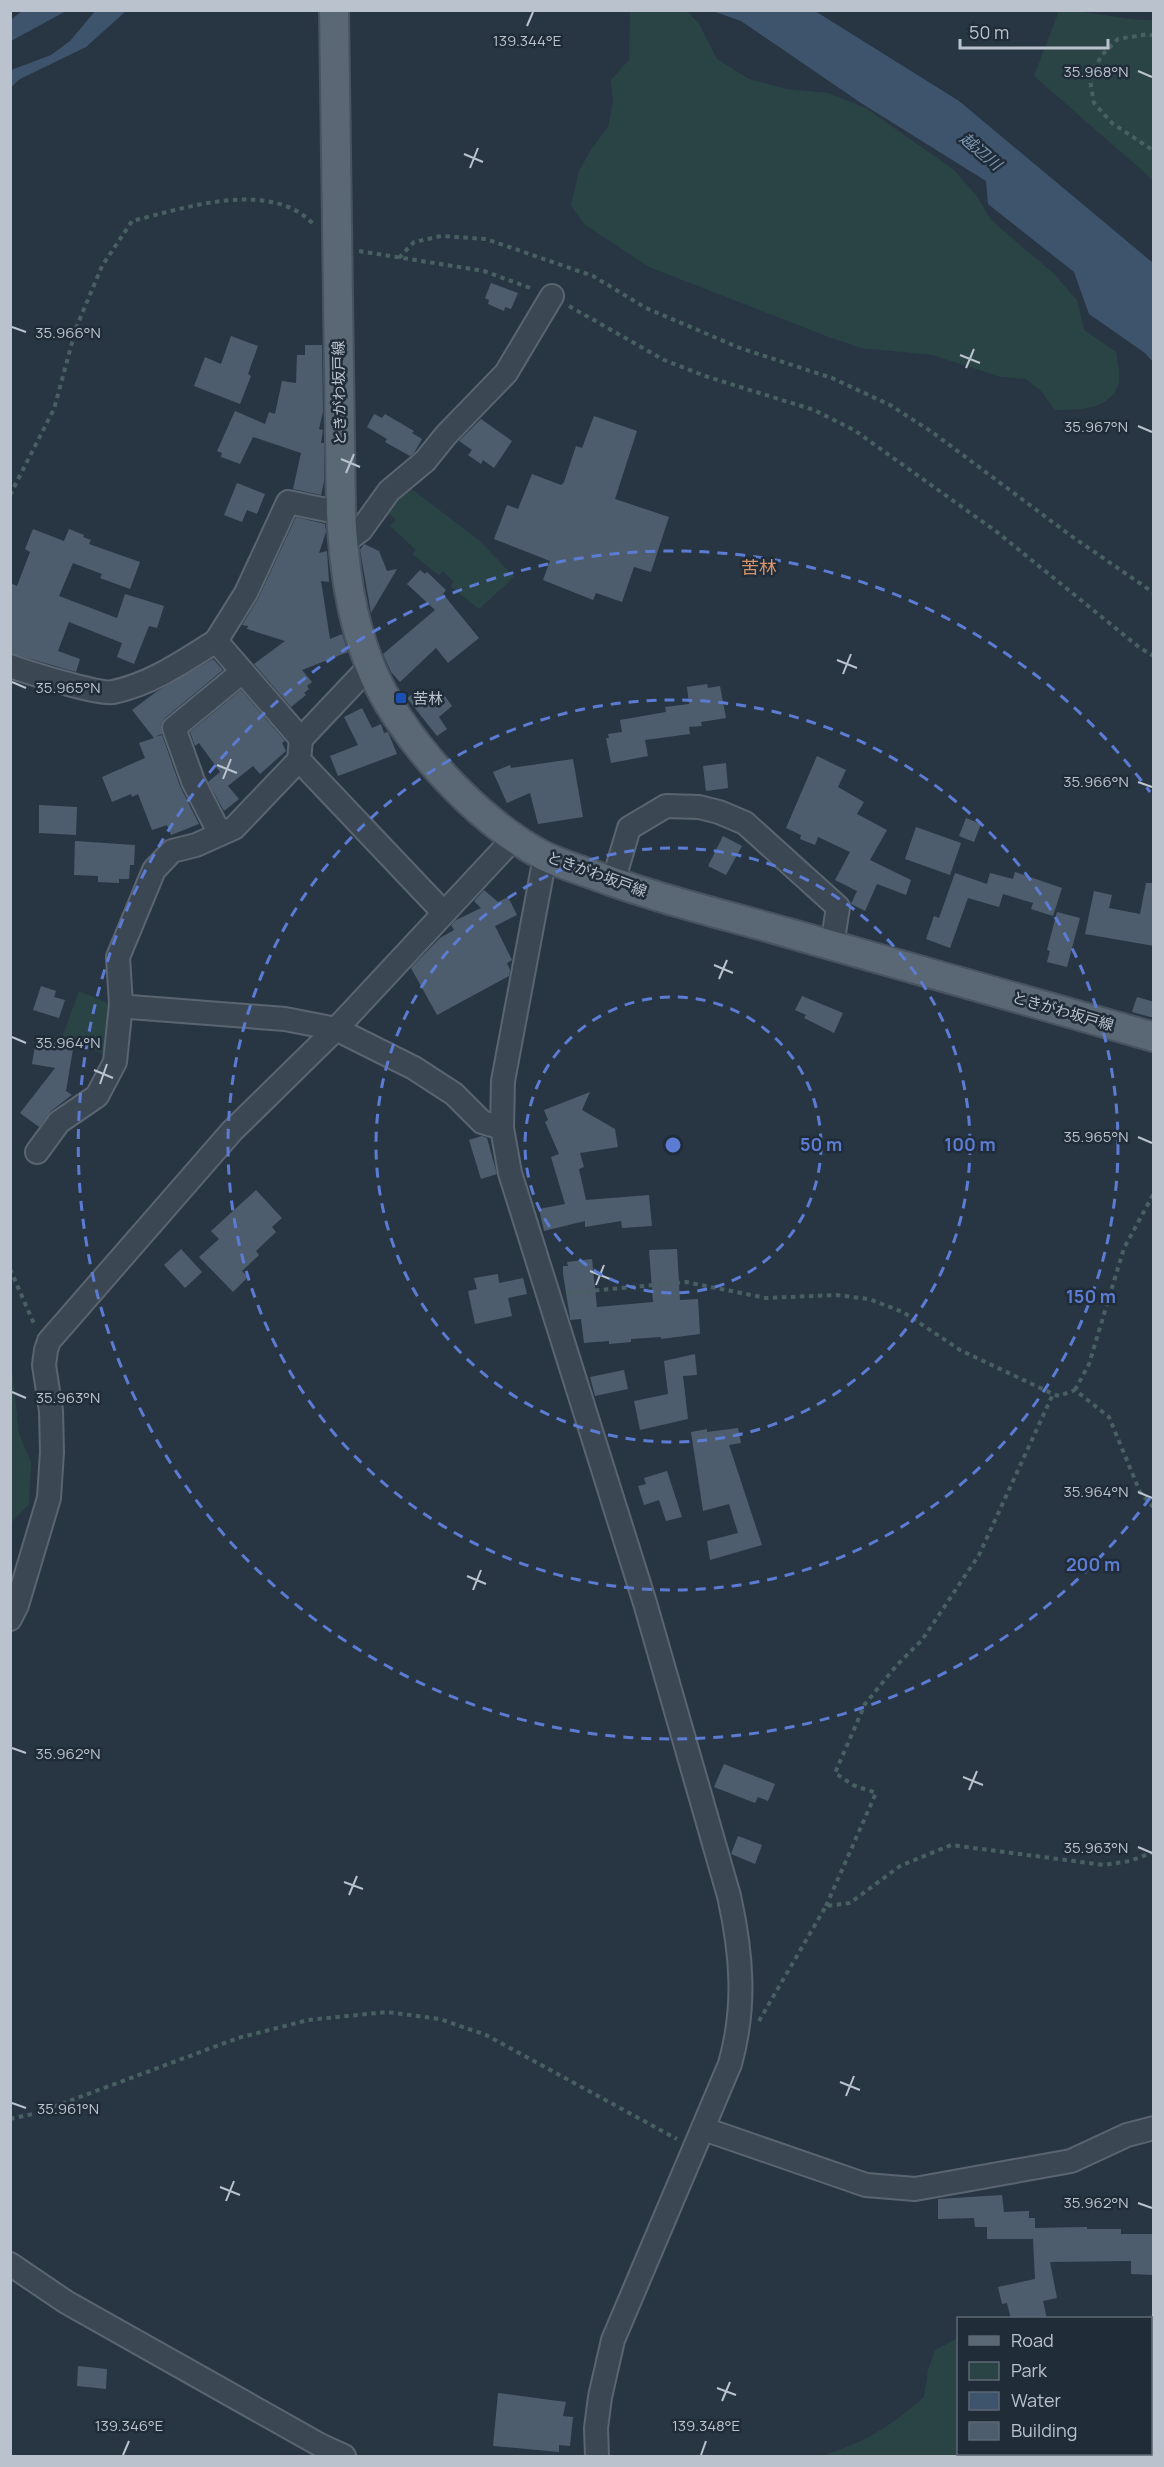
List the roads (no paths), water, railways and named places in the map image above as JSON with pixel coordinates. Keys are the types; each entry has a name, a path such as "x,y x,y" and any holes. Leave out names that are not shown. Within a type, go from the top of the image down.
{"main road":[{"name":"ときがわ坂戸線","path":"334,10 341,513 346,583 370,666 390,704 430,759 467,800 514,838 545,857 614,882 1154,1037"}],"street":[{"path":"342,544 361,530 389,491 425,461 454,426 506,373 552,296"},
{"path":"10,666 34,675 111,693 160,676 216,641 246,593 288,502 341,513"},
{"path":"216,641 300,750 444,913"},
{"path":"37,1152 59,1122 97,1096 115,1062 121,1004 118,957 154,870 172,851 196,845 234,828 370,666"},
{"path":"220,834 193,781 174,728 242,672"},
{"path":"614,882 629,828 666,806 699,807 719,812 745,823 838,907 832,946"},
{"path":"10,1619 20,1594 49,1498 52,1452 51,1411 44,1365 49,1341 232,1131 336,1029 514,838"},
{"path":"545,857 508,1046 503,1081 502,1128 510,1173 645,1603 729,1896 739,1944 742,1984 735,2046 700,2138 607,2358 597,2428 597,2457"},
{"path":"121,1004 130,1007 285,1019 336,1029 414,1068 454,1094 482,1122 502,1128"},
{"path":"700,2138 866,2185 915,2189 1071,2161 1127,2135 1154,2128"},
{"path":"10,2264 66,2302 344,2457"}],"water":[{"path":"23,10 66,11 11,41 11,20"},
{"path":"96,10 126,11 86,47 20,79 11,87 11,70 51,55 70,41"},
{"name":"越辺川","path":"713,11 815,11 959,101 1153,263 1153,362 1145,353 1089,314 1074,272 988,204 986,181 861,103 741,21"}],"place":[{"name":"苦林","path":"401,698"}],"district":[{"name":"苦林","path":"759,567"}]}
